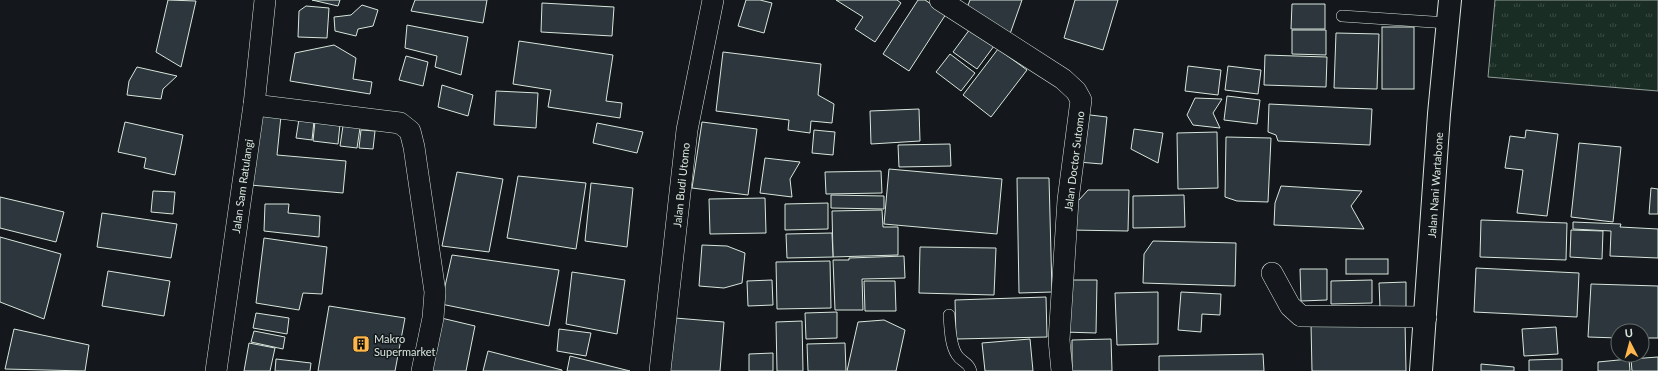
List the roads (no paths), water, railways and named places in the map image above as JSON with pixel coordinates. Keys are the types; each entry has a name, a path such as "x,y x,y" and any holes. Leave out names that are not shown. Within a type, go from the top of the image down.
{"main road":[{"name":"Jalan Nani Wartabone","path":"1421,371 1450,0"}],"street":[{"name":"Jalan Sam Ratulangi","path":"216,371 254,105 265,0"},
{"name":"Jalan Budi Utomo","path":"660,371 687,130 713,0"},
{"name":"Jalan Doctor Sutomo","path":"940,0 1063,79 1076,91 1081,100 1068,200 1059,340 1062,371"},
{"path":"254,105 400,123 410,131 414,147 435,292 433,318 422,371"},
{"path":"1272,273 1290,306 1301,316 1426,317"}],"lane":[{"path":"1342,16 1448,22"},
{"path":"949,315 953,349 958,357 966,362 972,371"}],"place":[{"name":"Makro Supermarket","path":"361,344"}]}
